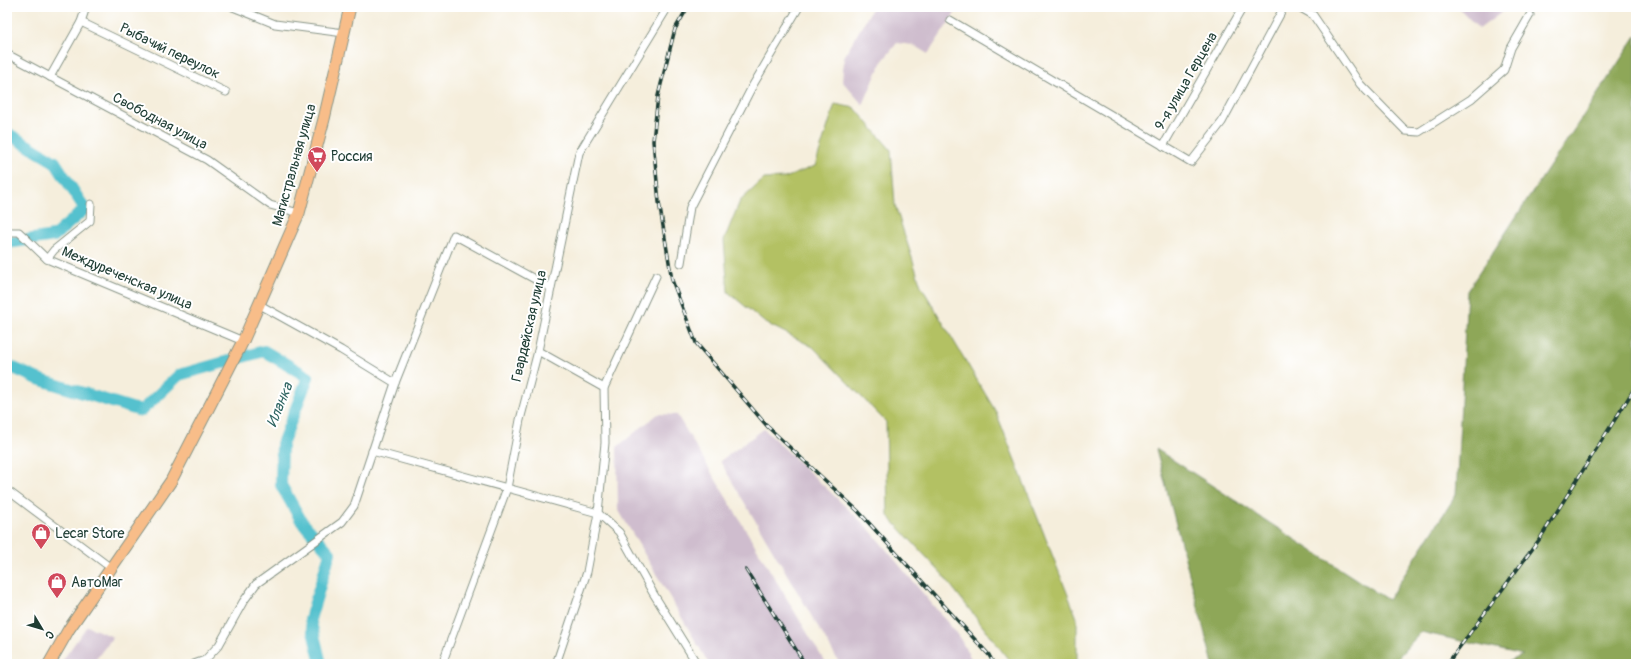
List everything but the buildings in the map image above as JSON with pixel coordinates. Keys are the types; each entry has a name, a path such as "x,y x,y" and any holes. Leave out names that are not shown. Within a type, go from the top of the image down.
{"main road":[{"name":"Магистральная улица","path":"111,568 171,481 221,387 260,305 299,213 324,119 350,7"},
{"path":"49,664 69,628 111,568"}],"street":[{"path":"50,77 81,22 86,7"},
{"path":"233,7 275,24 344,33"},
{"name":"Гвардейская улица","path":"442,664 507,488 520,420 538,352 579,153 668,7"},
{"path":"680,263 690,207 753,85 799,7"},
{"name":"9-я улица Герцена","path":"1163,146 1243,7"},
{"path":"950,20 1191,162 1222,122 1284,7"},
{"path":"1299,7 1313,15 1360,84 1406,131 1419,132 1471,99 1504,70 1512,48 1530,15"},
{"name":"Рыбачий переулок","path":"81,22 226,92"},
{"name":"Свободная улица","path":"7,54 207,160 270,205 279,209 299,213"},
{"name":"Междуреченская улица","path":"91,204 90,221 54,250 47,259 242,344"},
{"path":"7,232 19,232 25,236 47,259"},
{"path":"194,664 205,660 219,645 243,602 256,584 302,550 327,534 342,522 354,506 395,383 454,234 551,288"},
{"path":"556,664 587,572 598,513 605,443 604,388 656,276"},
{"path":"260,305 341,350 395,383"},
{"path":"538,352 604,388"},
{"path":"372,452 598,513 619,532 653,594 697,664"},
{"path":"7,490 111,568"}],"shaded area":[{"path":"873,7 959,7 928,54 913,45 897,43 881,63 863,105 842,81 844,57"},
{"path":"1458,7 1509,7 1479,29"},
{"path":"658,414 677,415 826,664 709,664 618,509 617,447"},
{"path":"764,429 869,529 958,635 974,664 840,664 720,461"},
{"path":"87,626 113,637 92,664 60,664"}],"green space":[{"path":"1636,36 1636,664 1504,664 1523,655 1421,632 1392,664 1213,664 1156,449 1388,600 1456,495 1467,291"},
{"path":"835,104 855,108 891,150 895,205 921,286 996,412 1077,618 1077,664 1012,664 942,574 888,516 886,422 813,347 764,322 728,292 724,240 740,201 764,179 785,178 815,166"}],"waterway":[{"name":"Иланка","path":"7,133 55,162 85,209 54,236 7,243"},
{"name":"Иланка","path":"7,365 38,379 141,411 179,375 264,351 308,377 282,444 281,485 302,522 330,553 310,619 321,664"}],"railway":[{"path":"688,7 675,29 658,96 653,141 659,202 672,280 696,343 768,427 858,511 989,655 994,664"},
{"path":"1447,664 1539,540 1636,386"},
{"path":"746,570 805,664"}],"place":[{"name":"Россия","path":"317,173"},
{"name":"Lecar Store","path":"41,550"},
{"name":"АвтоМаг","path":"57,599"}]}
